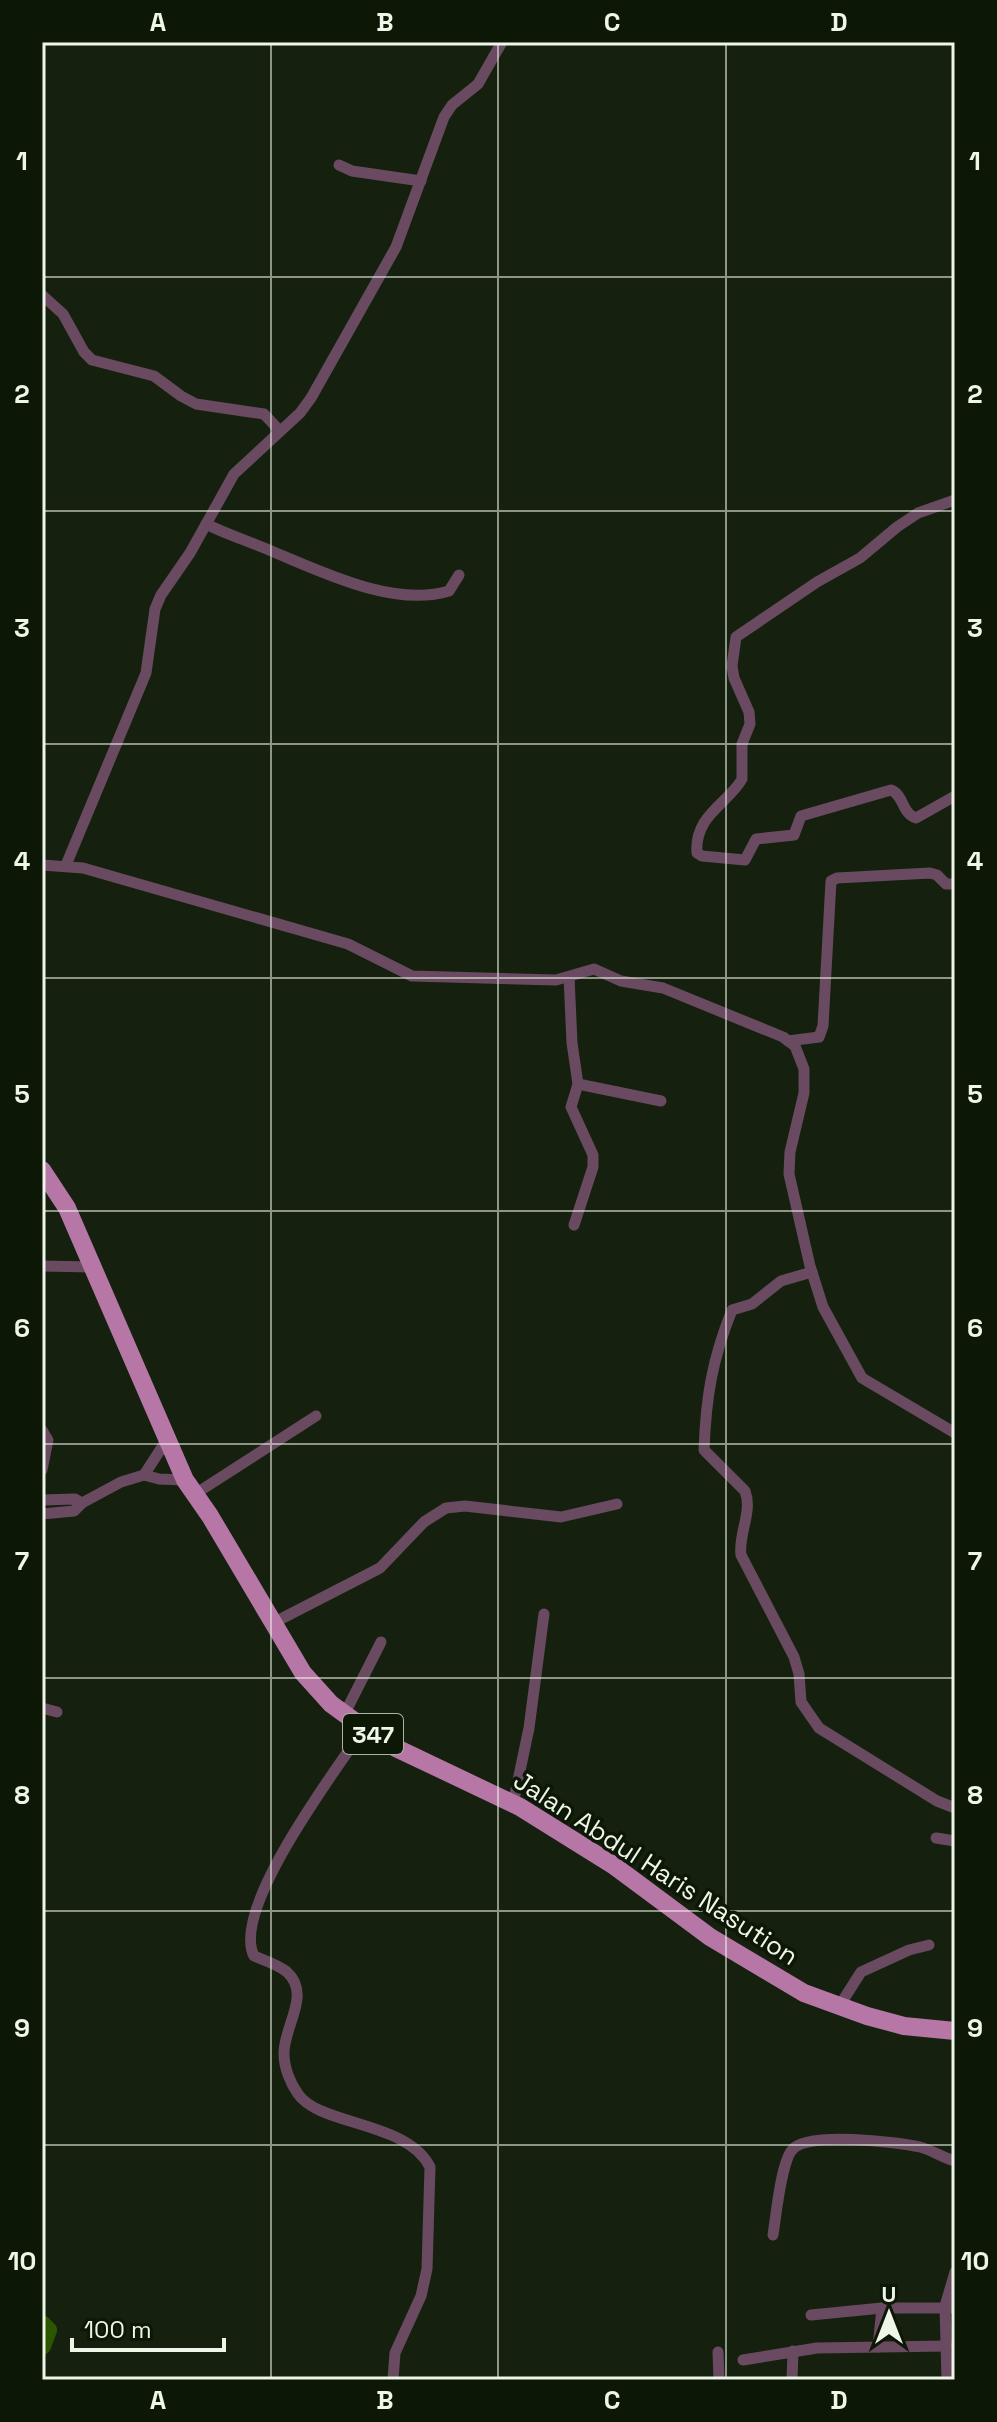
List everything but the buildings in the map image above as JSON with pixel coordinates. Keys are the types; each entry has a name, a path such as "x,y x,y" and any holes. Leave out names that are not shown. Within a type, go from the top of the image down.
{"main road":[{"name":"Jalan Abdul Haris Nasution","path":"42,1170 67,1208 166,1441 190,1487 303,1673 331,1704 396,1748 513,1804 613,1865 710,1937 804,1993 904,2026 955,2031"}],"street":[{"path":"66,865 146,673 158,601 190,553 234,474 306,406 396,247 448,110 478,84 502,42"},
{"path":"339,165 352,171 421,181"},
{"path":"42,295 63,314 84,352 92,360 154,376 196,404 264,414 279,430"},
{"path":"955,500 918,513 860,558 817,582 736,637 732,666 749,712 750,724 742,744 742,779 708,817 697,842 697,853 745,860 756,839 794,835 801,816 891,790 897,792 908,814 916,818 955,796"},
{"path":"206,524 330,576 385,591 436,595 449,591 459,575"},
{"path":"42,865 66,865 348,944 412,976 556,980 587,969 601,970 621,981 663,988 788,1041 795,1046 804,1069 804,1093 788,1167 823,1307 862,1378 955,1433"},
{"path":"788,1041 816,1038 821,1034 831,881 837,878 930,873 946,884 955,884"},
{"path":"569,977 572,1043 578,1084 571,1107 592,1150 593,1167 574,1225"},
{"path":"578,1084 661,1101"},
{"path":"42,1266 92,1267"},
{"path":"812,1272 781,1281 752,1304 732,1310 708,1388 705,1452 745,1491 748,1498 740,1540 741,1555 794,1657 803,1705 826,1735 937,1801 955,1808"},
{"path":"42,1514 74,1511 82,1503 121,1482 144,1475 190,1487 316,1416"},
{"path":"42,1430 48,1440 42,1470"},
{"path":"144,1475 166,1441"},
{"path":"42,1500 72,1499 82,1503"},
{"path":"273,1623 380,1568 424,1522 446,1508 465,1506 561,1517 617,1504"},
{"path":"513,1804 529,1728 544,1614"},
{"path":"345,1713 381,1642"},
{"path":"42,1708 57,1712"},
{"path":"364,1728 270,1872 250,1943 254,1956 287,1972 296,1985 297,2004 284,2051 286,2068 297,2094 304,2102 328,2113 365,2124 413,2147 424,2156 430,2167 427,2269 421,2296 395,2353 393,2380"},
{"path":"936,1838 955,1841"},
{"path":"840,2005 861,1972 897,1954 929,1945"},
{"path":"773,2235 789,2153 800,2143 826,2140 888,2143 924,2148 955,2161"},
{"path":"947,2380 950,2307 955,2272"},
{"path":"811,2315 882,2308 950,2307"},
{"path":"878,2347 882,2308"},
{"path":"743,2360 793,2351 949,2343"},
{"path":"792,2380 793,2351"},
{"path":"718,2352 719,2380"}],"waterway":[{"path":"42,2324 48,2330 42,2346"}]}
